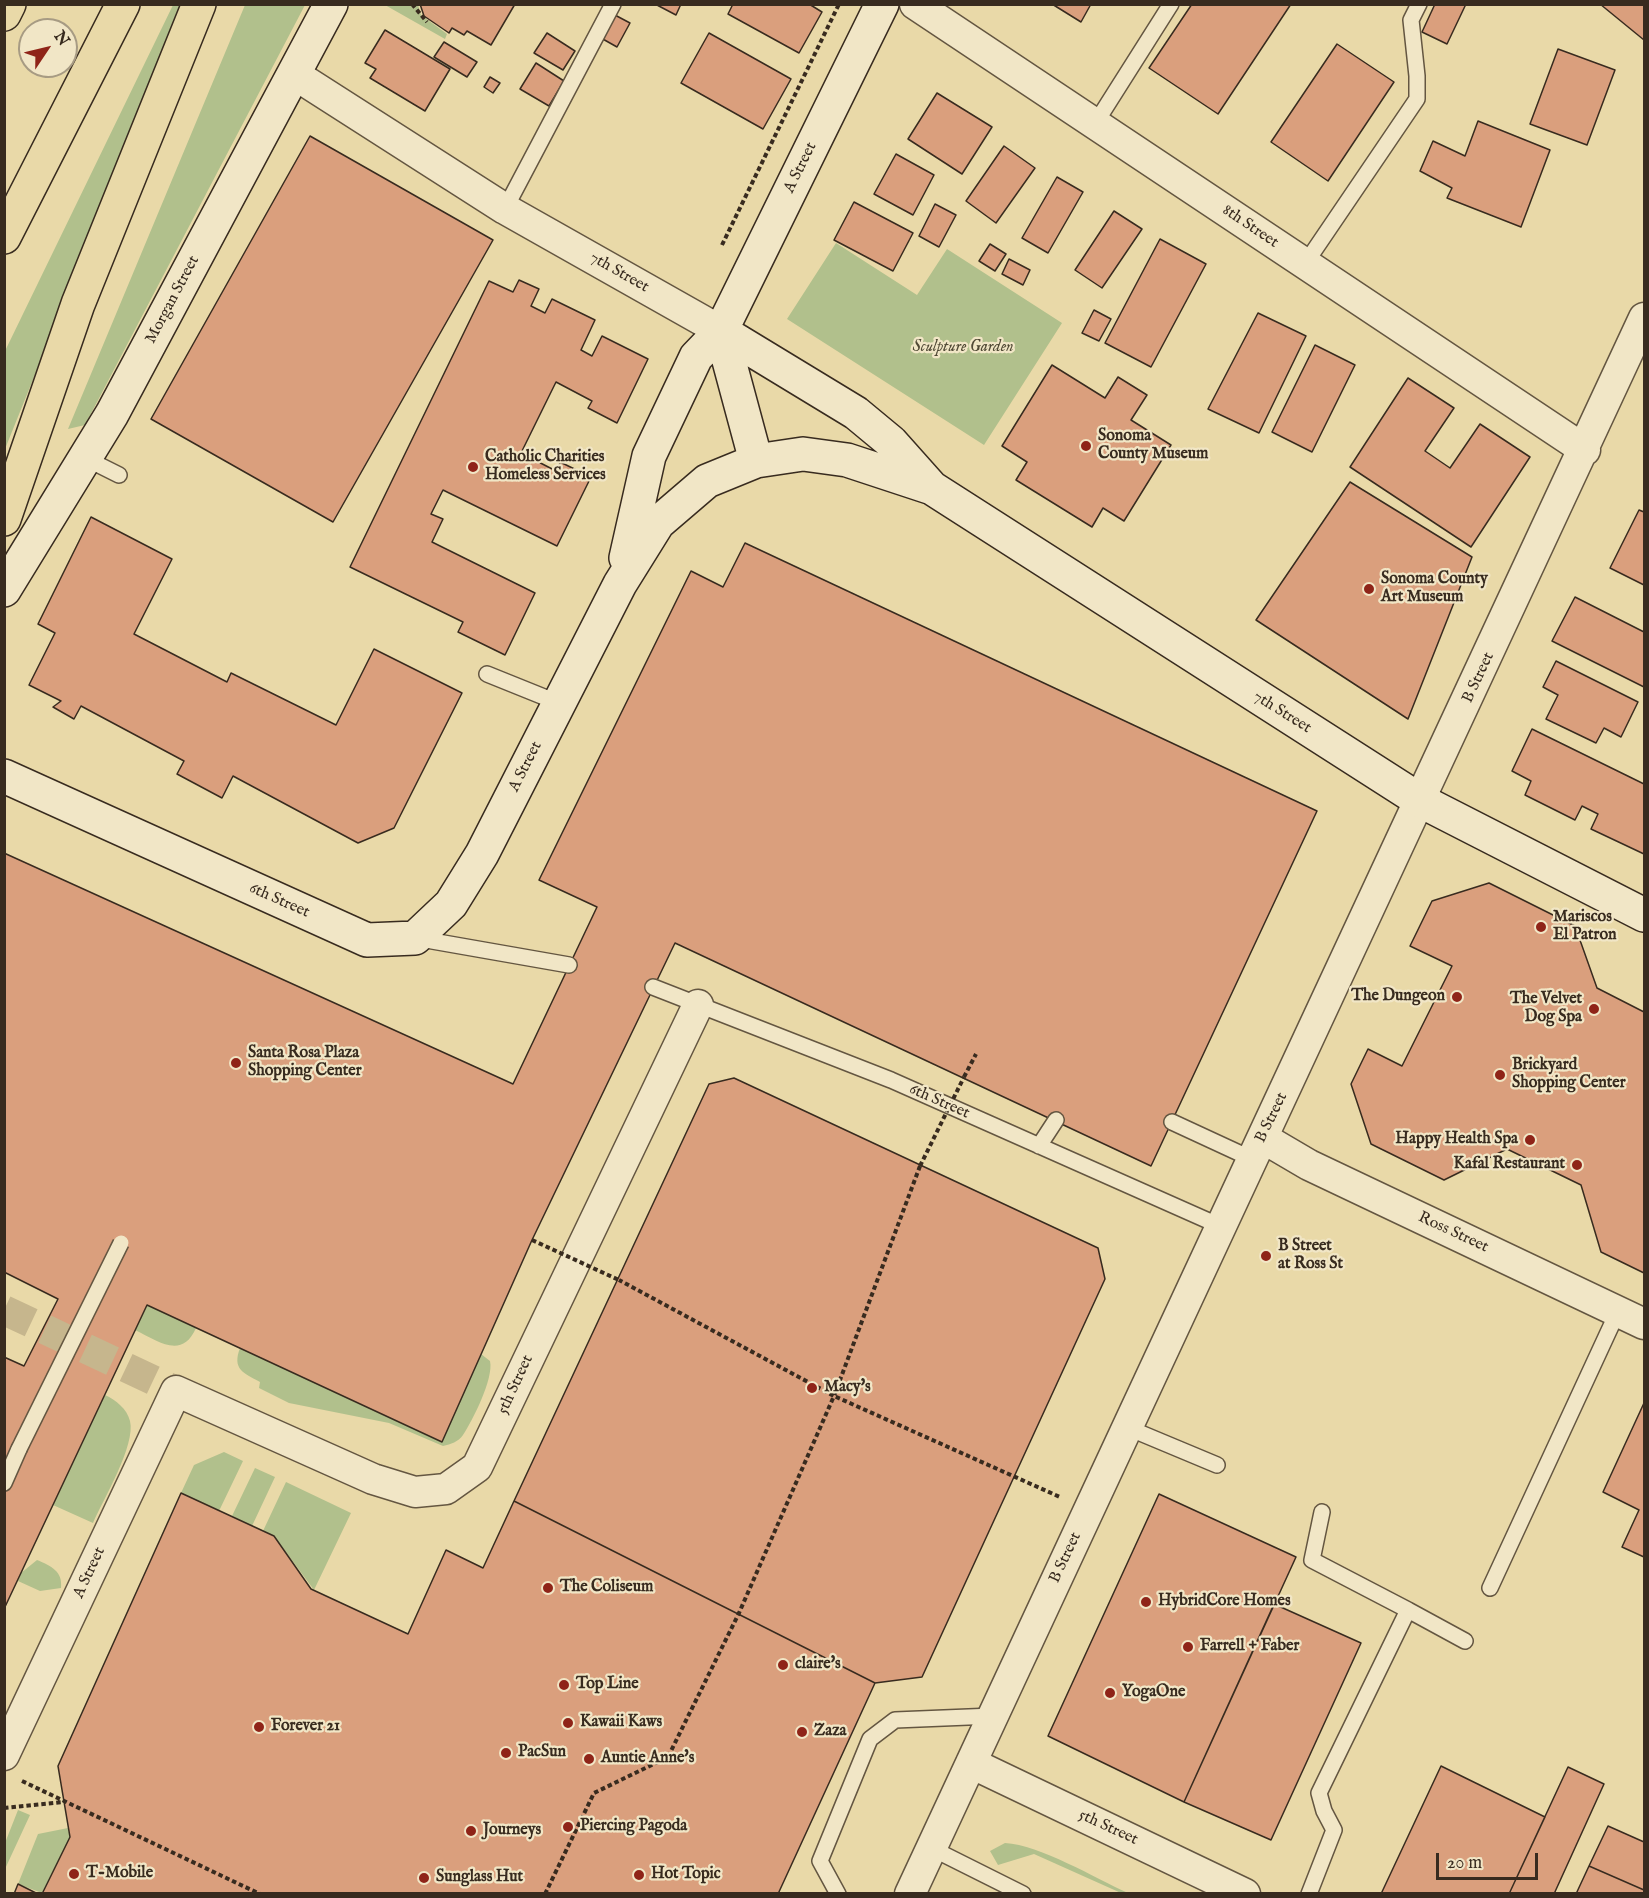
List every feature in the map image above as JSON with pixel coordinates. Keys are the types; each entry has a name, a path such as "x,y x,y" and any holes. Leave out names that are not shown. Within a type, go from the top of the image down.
{"highway":[{"path":"4,14 9,4"},
{"path":"4,237 123,4"},
{"path":"4,519 78,304 199,4"}],"street":[{"name":"Morgan Street","path":"4,590 112,414 331,4"},
{"name":"A Street","path":"620,584 649,456 696,357 721,331 882,4"},
{"name":"8th Street","path":"915,4 1585,450"},
{"name":"7th Street","path":"294,74 505,209 721,331 856,413 891,442 932,488"},
{"name":"B Street","path":"910,1893 1641,329"},
{"path":"721,331 756,461"},
{"name":"7th Street","path":"756,461 803,454 847,460 932,488 1421,801 1644,915"},
{"name":"A Street","path":"415,938 451,904 482,854 620,584 658,523 707,481 756,461"},
{"name":"6th Street","path":"4,776 367,940 415,938"},
{"name":"5th Street","path":"176,1392 373,1479 415,1492 446,1489 477,1467 698,1005"},
{"name":"Ross Street","path":"1257,1148 1309,1165 1644,1324"},
{"name":"A Street","path":"9,1766 176,1392"},
{"name":"5th Street","path":"972,1763 1245,1893"}],"lane":[{"path":"505,209 613,4"},
{"path":"1095,124 1171,4"},
{"path":"1305,264 1417,99 1411,20 1419,4"},
{"path":"85,458 119,475"},
{"path":"487,674 559,703"},
{"name":"6th Street","path":"415,938 569,965"},
{"name":"6th Street","path":"653,987 891,1080 1220,1226"},
{"path":"1039,1146 1056,1120"},
{"path":"1172,1122 1257,1148"},
{"path":"4,1483 121,1244"},
{"path":"1490,1588 1618,1311"},
{"path":"1126,1427 1217,1465"},
{"path":"1322,1512 1312,1560 1465,1641"},
{"path":"1309,1893 1334,1830 1324,1811 1318,1792 1408,1610"},
{"path":"838,1893 820,1861 870,1739 896,1720 993,1716"},
{"path":"931,1848 1023,1893"}],"path":[{"path":"412,4 427,22"},
{"path":"722,246 838,4"},
{"path":"545,1893 594,1793 668,1757 739,1612 834,1396 920,1166 976,1054"},
{"path":"532,1240 619,1280 834,1396 1038,1487"},
{"path":"9,1766 64,1802 260,1893"},
{"path":"4,1808 64,1802"}],"green space":[{"path":"173,5 184,5 5,449 5,351"},
{"path":"245,5 305,5 85,425 68,429"},
{"path":"385,5 418,5 421,15 447,34 445,39"},
{"name":"Sculpture Garden","path":"836,243 917,295 947,249 1062,323 984,445 787,319"},
{"path":"147,1305 196,1328 190,1338 177,1346 169,1345 135,1330"},
{"path":"240,1348 441,1442 481,1354 490,1361 489,1378 482,1399 463,1435 443,1446 389,1423 289,1403 259,1388 260,1382 241,1370 237,1361"},
{"path":"105,1395 124,1409 130,1421 131,1431 124,1458 93,1523 53,1505"},
{"path":"224,1452 243,1461 219,1511 181,1493 194,1465"},
{"path":"255,1468 275,1477 252,1526 232,1516"},
{"path":"286,1482 351,1513 314,1590 274,1536 263,1531"},
{"path":"37,1560 58,1573 61,1588 40,1591 18,1581 21,1573"},
{"path":"18,1810 30,1815 5,1869 5,1843"},
{"path":"68,1828 70,1837 42,1893 18,1884 38,1834"},
{"path":"1005,1843 1019,1845 1051,1856 1128,1893 1121,1893 1034,1854 998,1865 990,1851"}],"building":[{"path":"420,4 515,4 491,45 467,31 464,35 452,28 449,33 424,16"},
{"path":"655,4 681,4 676,15"},
{"path":"733,4 809,4 822,12 799,53 728,14"},
{"path":"1052,4 1091,4 1081,22"},
{"path":"1192,4 1291,4 1218,114 1149,68"},
{"path":"1435,4 1466,4 1447,44 1422,32"},
{"path":"1600,4 1644,4 1644,40"},
{"path":"613,14 630,23 617,47 601,38"},
{"path":"385,30 450,69 425,111 370,78 376,69 365,63"},
{"path":"547,33 575,51 563,70 534,53"},
{"path":"709,33 791,79 763,129 681,83"},
{"path":"444,42 477,62 467,77 434,57"},
{"path":"1337,44 1394,82 1328,181 1271,142"},
{"path":"1558,49 1615,70 1587,145 1530,124"},
{"path":"536,63 564,81 549,106 520,89"},
{"path":"490,77 500,83 493,93 484,87"},
{"path":"937,93 992,127 962,174 908,139"},
{"path":"1478,121 1550,150 1521,227 1447,198 1452,188 1420,171 1433,141 1465,156"},
{"path":"310,136 493,240 333,522 151,419"},
{"path":"1004,146 1035,168 996,223 966,201"},
{"path":"896,154 934,175 913,215 874,194"},
{"path":"1057,177 1083,192 1048,253 1022,238"},
{"path":"854,202 913,233 893,271 834,240"},
{"path":"935,204 956,215 939,247 919,236"},
{"path":"1114,211 1142,229 1102,288 1075,270"},
{"path":"1160,239 1206,264 1151,367 1105,343"},
{"path":"990,244 1006,254 995,271 979,261"},
{"path":"1009,259 1030,270 1023,285 1002,274"},
{"name":"Catholic Charities Homeless Services","path":"519,280 539,289 531,306 545,313 552,299 595,320 581,350 592,356 602,336 648,359 617,423 588,408 592,401 556,382 521,453 558,472 560,462 591,477 557,546 443,490 431,514 443,519 432,542 535,593 505,655 458,632 463,622 350,567 489,281 513,292"},
{"path":"1094,310 1111,319 1099,341 1082,333"},
{"path":"1258,313 1306,336 1259,433 1208,409"},
{"path":"1315,345 1355,365 1312,452 1272,432"},
{"name":"Sonoma County Museum","path":"1052,365 1105,398 1118,377 1147,395 1131,420 1171,445 1124,521 1103,508 1092,527 1016,480 1027,462 1002,446"},
{"path":"1408,378 1454,408 1425,451 1450,468 1480,424 1530,457 1471,547 1350,467"},
{"name":"Sonoma County Art Museum","path":"1350,482 1472,557 1408,719 1256,620"},
{"path":"1639,510 1644,512 1644,585 1610,568"},
{"path":"91,517 172,559 134,634 227,682 231,673 336,725 374,649 462,693 394,828 358,843 233,776 222,798 177,774 184,761 81,706 74,719 53,707 61,701 29,685 55,633 38,624"},
{"name":"Santa Rosa Plaza Shopping Center","path":"745,543 1317,811 1151,1166 675,943 532,1240 442,1442 147,1305 4,1609 4,1357 24,1366 58,1299 4,1272 4,853 513,1084 597,907 539,880 691,571 723,587"},
{"path":"1575,597 1644,632 1644,687 1552,641"},
{"path":"1556,661 1638,702 1621,737 1604,728 1596,743 1546,719 1558,695 1543,687"},
{"path":"1532,729 1644,784 1644,854 1591,829 1598,814 1582,806 1575,820 1525,795 1531,781 1512,771"},
{"name":"Brickyard Shopping Center","path":"1489,883 1575,926 1597,988 1644,1012 1644,1273 1601,1252 1581,1185 1507,1149 1444,1180 1371,1144 1351,1084 1368,1049 1402,1066 1452,966 1410,946 1432,901"},
{"path":"734,1078 1098,1248 1105,1279 922,1677 875,1683 514,1501 709,1084"},
{"path":"1644,1403 1644,1557 1622,1547 1639,1510 1603,1492"},
{"path":"181,1493 274,1536 311,1589 408,1634 446,1550 483,1568 514,1501 875,1683 778,1894 42,1894 70,1837 58,1766"},
{"path":"1159,1494 1296,1557 1184,1802 1048,1736"},
{"path":"1274,1604 1361,1643 1271,1840 1184,1802"},
{"path":"1441,1766 1545,1817 1509,1894 1381,1894"},
{"path":"1568,1767 1604,1784 1554,1894 1509,1894"},
{"path":"1608,1826 1644,1842 1644,1890 1589,1866"},
{"path":"1589,1866 1644,1890 1644,1894 1576,1894"},
{"path":"18,1884 38,1894 14,1894"}],"tunnel":[{"path":"4,1310 176,1391"}],"place":[{"name":"Sonoma County Museum","path":"1086,446"},
{"name":"Catholic Charities Homeless Services","path":"473,467"},
{"name":"Sonoma County Art Museum","path":"1369,589"},
{"name":"Mariscos El Patron","path":"1541,927"},
{"name":"The Dungeon","path":"1457,997"},
{"name":"The Velvet Dog Spa","path":"1594,1009"},
{"name":"Santa Rosa Plaza Shopping Center","path":"236,1063"},
{"name":"Brickyard Shopping Center","path":"1500,1075"},
{"name":"Happy Health Spa","path":"1530,1140"},
{"name":"Kafal Restaurant","path":"1577,1165"},
{"name":"B Street at Ross St","path":"1266,1256"},
{"name":"Macy's","path":"812,1388"},
{"name":"The Coliseum","path":"548,1588"},
{"name":"HybridCore Homes","path":"1146,1602"},
{"name":"Farrell + Faber","path":"1188,1647"},
{"name":"claire's","path":"783,1665"},
{"name":"Top Line","path":"564,1685"},
{"name":"YogaOne","path":"1110,1693"},
{"name":"Kawaii Kaws","path":"568,1723"},
{"name":"Forever 21","path":"259,1727"},
{"name":"Zaza","path":"802,1732"},
{"name":"PacSun","path":"506,1753"},
{"name":"Auntie Anne's","path":"589,1759"},
{"name":"Piercing Pagoda","path":"568,1827"},
{"name":"Journeys","path":"471,1831"},
{"name":"T-Mobile","path":"74,1874"},
{"name":"Hot Topic","path":"639,1875"},
{"name":"Sunglass Hut","path":"424,1878"}]}
